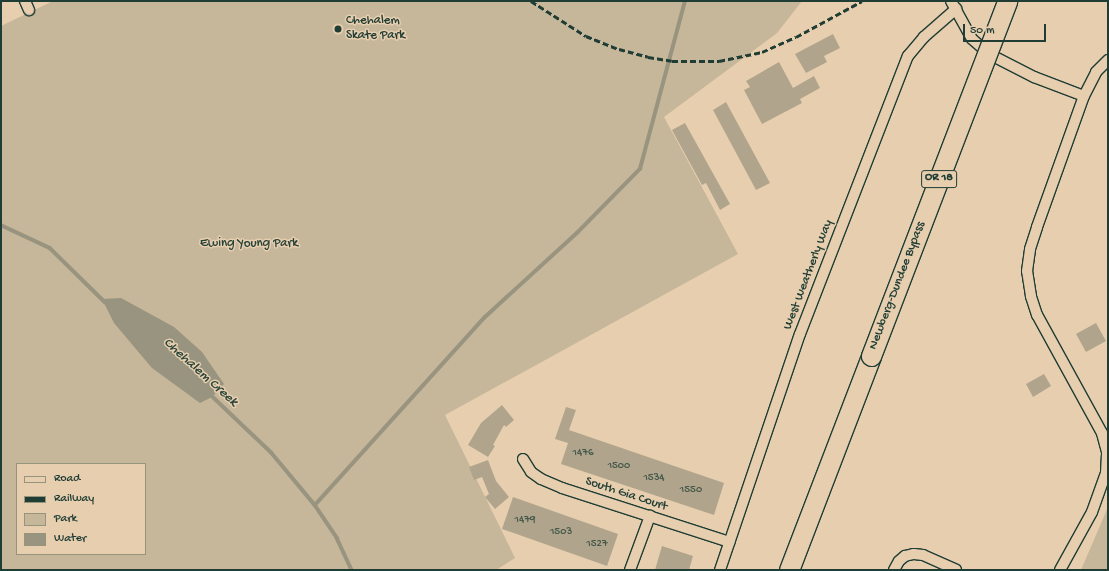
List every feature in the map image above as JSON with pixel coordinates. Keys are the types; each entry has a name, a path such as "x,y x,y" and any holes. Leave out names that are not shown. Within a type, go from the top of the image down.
{"highway":[{"name":"Newberg-Dundee Bypass","path":"789,570 1007,1"}],"street":[{"path":"954,5 972,39 989,54 1034,77 1084,96"},
{"name":"West Weatherly Way","path":"720,570 800,334 908,56 954,5"},
{"path":"1060,570 1092,512 1106,473 1107,452 1102,433 1038,315 1031,296 1027,271 1030,249 1036,227 1084,96 1096,72 1108,60"},
{"name":"South Gia Court","path":"523,459 531,472 541,479 562,488 729,542"},
{"path":"630,570 650,516"},
{"path":"894,570 899,561 905,556 914,554 923,555 956,570"}],"green space":[{"name":"Ewing Young Park","path":"53,1 802,1 777,33 664,117 738,254 445,415 515,558 496,570 1,570 1,26"},
{"path":"1108,507 1108,570 1081,570"}],"water":[{"path":"121,298 174,327 202,352 224,384 212,397 200,403 152,368 114,323 102,299"}],"building":[{"path":"833,34 840,48 824,56 827,62 806,73 795,54"},
{"path":"779,62 793,88 814,76 820,88 800,99 802,103 762,124 744,90 750,87 746,81"},
{"path":"726,102 770,183 756,190 713,110"},
{"path":"685,123 730,204 720,210 706,183 702,185 672,130"},
{"path":"1096,323 1106,341 1086,352 1076,334"},
{"path":"1044,374 1051,386 1033,397 1026,384"},
{"path":"502,405 514,420 506,427 504,425 493,445 495,446 488,457 468,445 481,423"},
{"path":"566,407 576,410 569,430 724,483 714,515 561,464 568,443 555,439"},
{"path":"488,460 496,481 509,497 495,509 485,497 489,494 482,477 474,480 469,467"},
{"path":"513,497 618,534 607,566 502,529"},
{"path":"662,546 693,556 689,570 655,570"}],"waterway":[{"path":"315,505 485,317 577,233 640,169 685,1"},
{"name":"Chehalem Creek","path":"1,225 50,248 105,302"},
{"name":"Chehalem Creek","path":"210,394 271,452 315,505 337,538 352,570"}],"railway":[{"path":"531,1 586,36 619,49 648,57 672,61 719,61 762,52 796,37 862,1"}],"place":[{"name":"Chehalem Skate Park","path":"338,29"}]}
